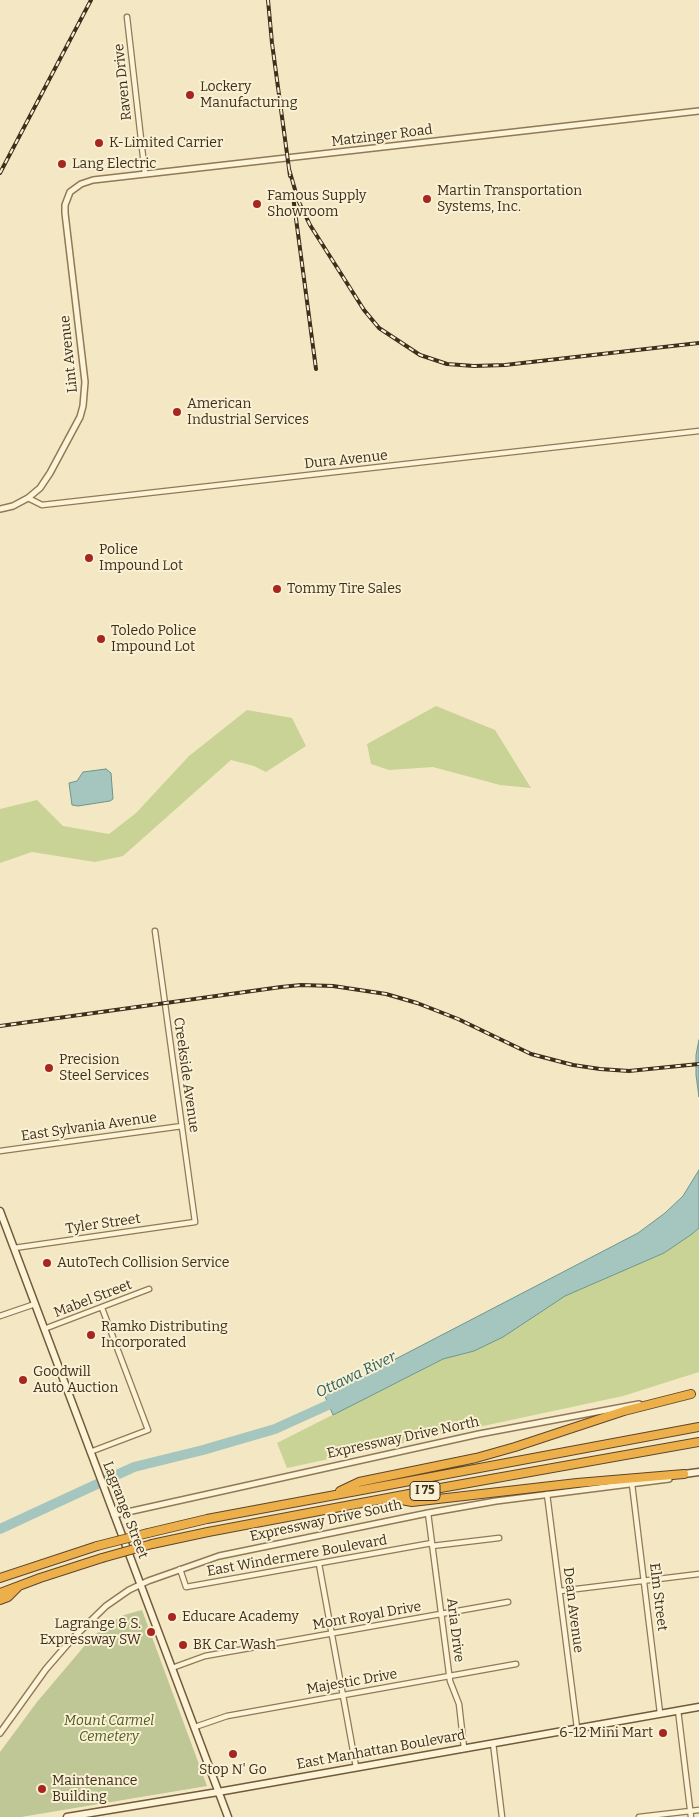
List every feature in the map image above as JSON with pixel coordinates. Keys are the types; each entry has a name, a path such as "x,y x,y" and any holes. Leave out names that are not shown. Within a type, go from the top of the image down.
{"highway":[{"path":"331,1496 359,1482 476,1458 624,1411 695,1393"},
{"name":"I 75","path":"0,1578 97,1546 207,1519 699,1427"},
{"name":"I 75","path":"0,1593 102,1558 152,1544 546,1468 699,1442"},
{"path":"391,1498 412,1502 577,1483 684,1474"},
{"path":"0,1600 8,1597 19,1585"}],"main road":[{"name":"Lagrange Street","path":"0,1211 228,1817"},
{"name":"Expressway Drive South","path":"684,1474 699,1472"},
{"name":"East Manhattan Boulevard","path":"66,1817 218,1792 699,1706"}],"street":[{"name":"Raven Drive","path":"127,17 145,174"},
{"name":"Matzinger Road","path":"70,192 87,181 699,111"},
{"name":"Lint Avenue","path":"28,498 40,488 50,473 80,417 85,398 85,382 65,220 65,205 70,192"},
{"name":"Dura Avenue","path":"28,498 42,505 56,504 699,431"},
{"path":"0,509 13,506 28,498"},
{"name":"Creekside Avenue","path":"155,931 195,1222"},
{"name":"East Sylvania Avenue","path":"0,1151 182,1126"},
{"name":"Tyler Street","path":"14,1248 195,1222"},
{"name":"Mabel Street","path":"44,1329 149,1289"},
{"path":"0,1316 35,1304"},
{"path":"90,1452 148,1430 102,1308"},
{"name":"Expressway Drive North","path":"114,1515 479,1434 695,1393"},
{"name":"Expressway Drive South","path":"0,1732 46,1669 106,1606 140,1584 180,1568 224,1555 428,1513 496,1501 669,1479 684,1474"},
{"name":"Elm Street","path":"632,1484 660,1713"},
{"name":"Dean Avenue","path":"547,1494 577,1728"},
{"name":"Aria Drive","path":"428,1513 449,1676 452,1689 459,1704 464,1748"},
{"name":"East Windermere Boulevard","path":"180,1568 186,1587 432,1545 500,1538"},
{"path":"319,1564 356,1767"},
{"path":"560,1591 699,1574"},
{"name":"Mont Royal Drive","path":"172,1668 202,1656 508,1602"},
{"name":"Majestic Drive","path":"195,1727 227,1716 516,1664"},
{"path":"678,1710 691,1817"},
{"path":"493,1743 502,1817"},
{"path":"638,1817 699,1810"}],"green space":[{"path":"436,706 495,730 531,788 500,785 433,767 389,770 371,764 367,744"},
{"path":"247,710 292,718 306,746 266,772 254,766 231,760 123,856 95,862 32,852 0,863 0,809 37,800 63,826 109,834 136,813 189,756"},
{"path":"699,1228 699,1372 623,1396 287,1468 277,1443 443,1359 474,1351 502,1337 565,1296 664,1253"},
{"name":"Mount Carmel Cemetery","path":"142,1610 207,1786 21,1817 0,1817 0,1752 37,1702 92,1637 124,1615"}],"water":[{"path":"106,769 111,773 113,799 78,806 72,805 69,783 77,781 83,772"},
{"path":"699,1040 699,1097 696,1055"},
{"path":"699,1170 699,1228 664,1253 565,1296 503,1337 474,1351 443,1359 333,1415 324,1394 361,1377 638,1233 665,1213 683,1196"}],"waterway":[{"name":"Ottawa River","path":"0,1529 134,1467 203,1450 275,1429 339,1400"}],"railway":[{"path":"0,173 91,0"},
{"path":"268,0 290,176"},
{"path":"289,169 298,200 310,225 364,310 379,328 420,355 447,364 474,366 505,365 699,343"},
{"path":"293,196 316,369"},
{"path":"0,1026 281,987 301,985 333,986 386,994 417,1003 458,1019 531,1054 573,1065 629,1071 699,1064"}],"place":[{"name":"Lockery Manufacturing","path":"190,95"},
{"name":"K-Limited Carrier","path":"99,143"},
{"name":"Lang Electric","path":"62,164"},
{"name":"Martin Transportation Systems, Inc.","path":"427,199"},
{"name":"Famous Supply Showroom","path":"257,204"},
{"name":"American Industrial Services","path":"177,412"},
{"name":"Police Impound Lot","path":"89,558"},
{"name":"Tommy Tire Sales","path":"277,589"},
{"name":"Toledo Police Impound Lot","path":"101,639"},
{"name":"Precision Steel Services","path":"49,1068"},
{"name":"AutoTech Collision Service","path":"47,1263"},
{"name":"Ramko Distributing Incorporated","path":"91,1335"},
{"name":"Goodwill Auto Auction","path":"23,1380"},
{"name":"Educare Academy","path":"172,1617"},
{"name":"Lagrange & S. Expressway SW","path":"151,1632"},
{"name":"BK Car Wash","path":"183,1645"},
{"name":"6-12 Mini Mart","path":"663,1733"},
{"name":"Stop N' Go","path":"233,1754"},
{"name":"Maintenance Building","path":"42,1789"}]}
